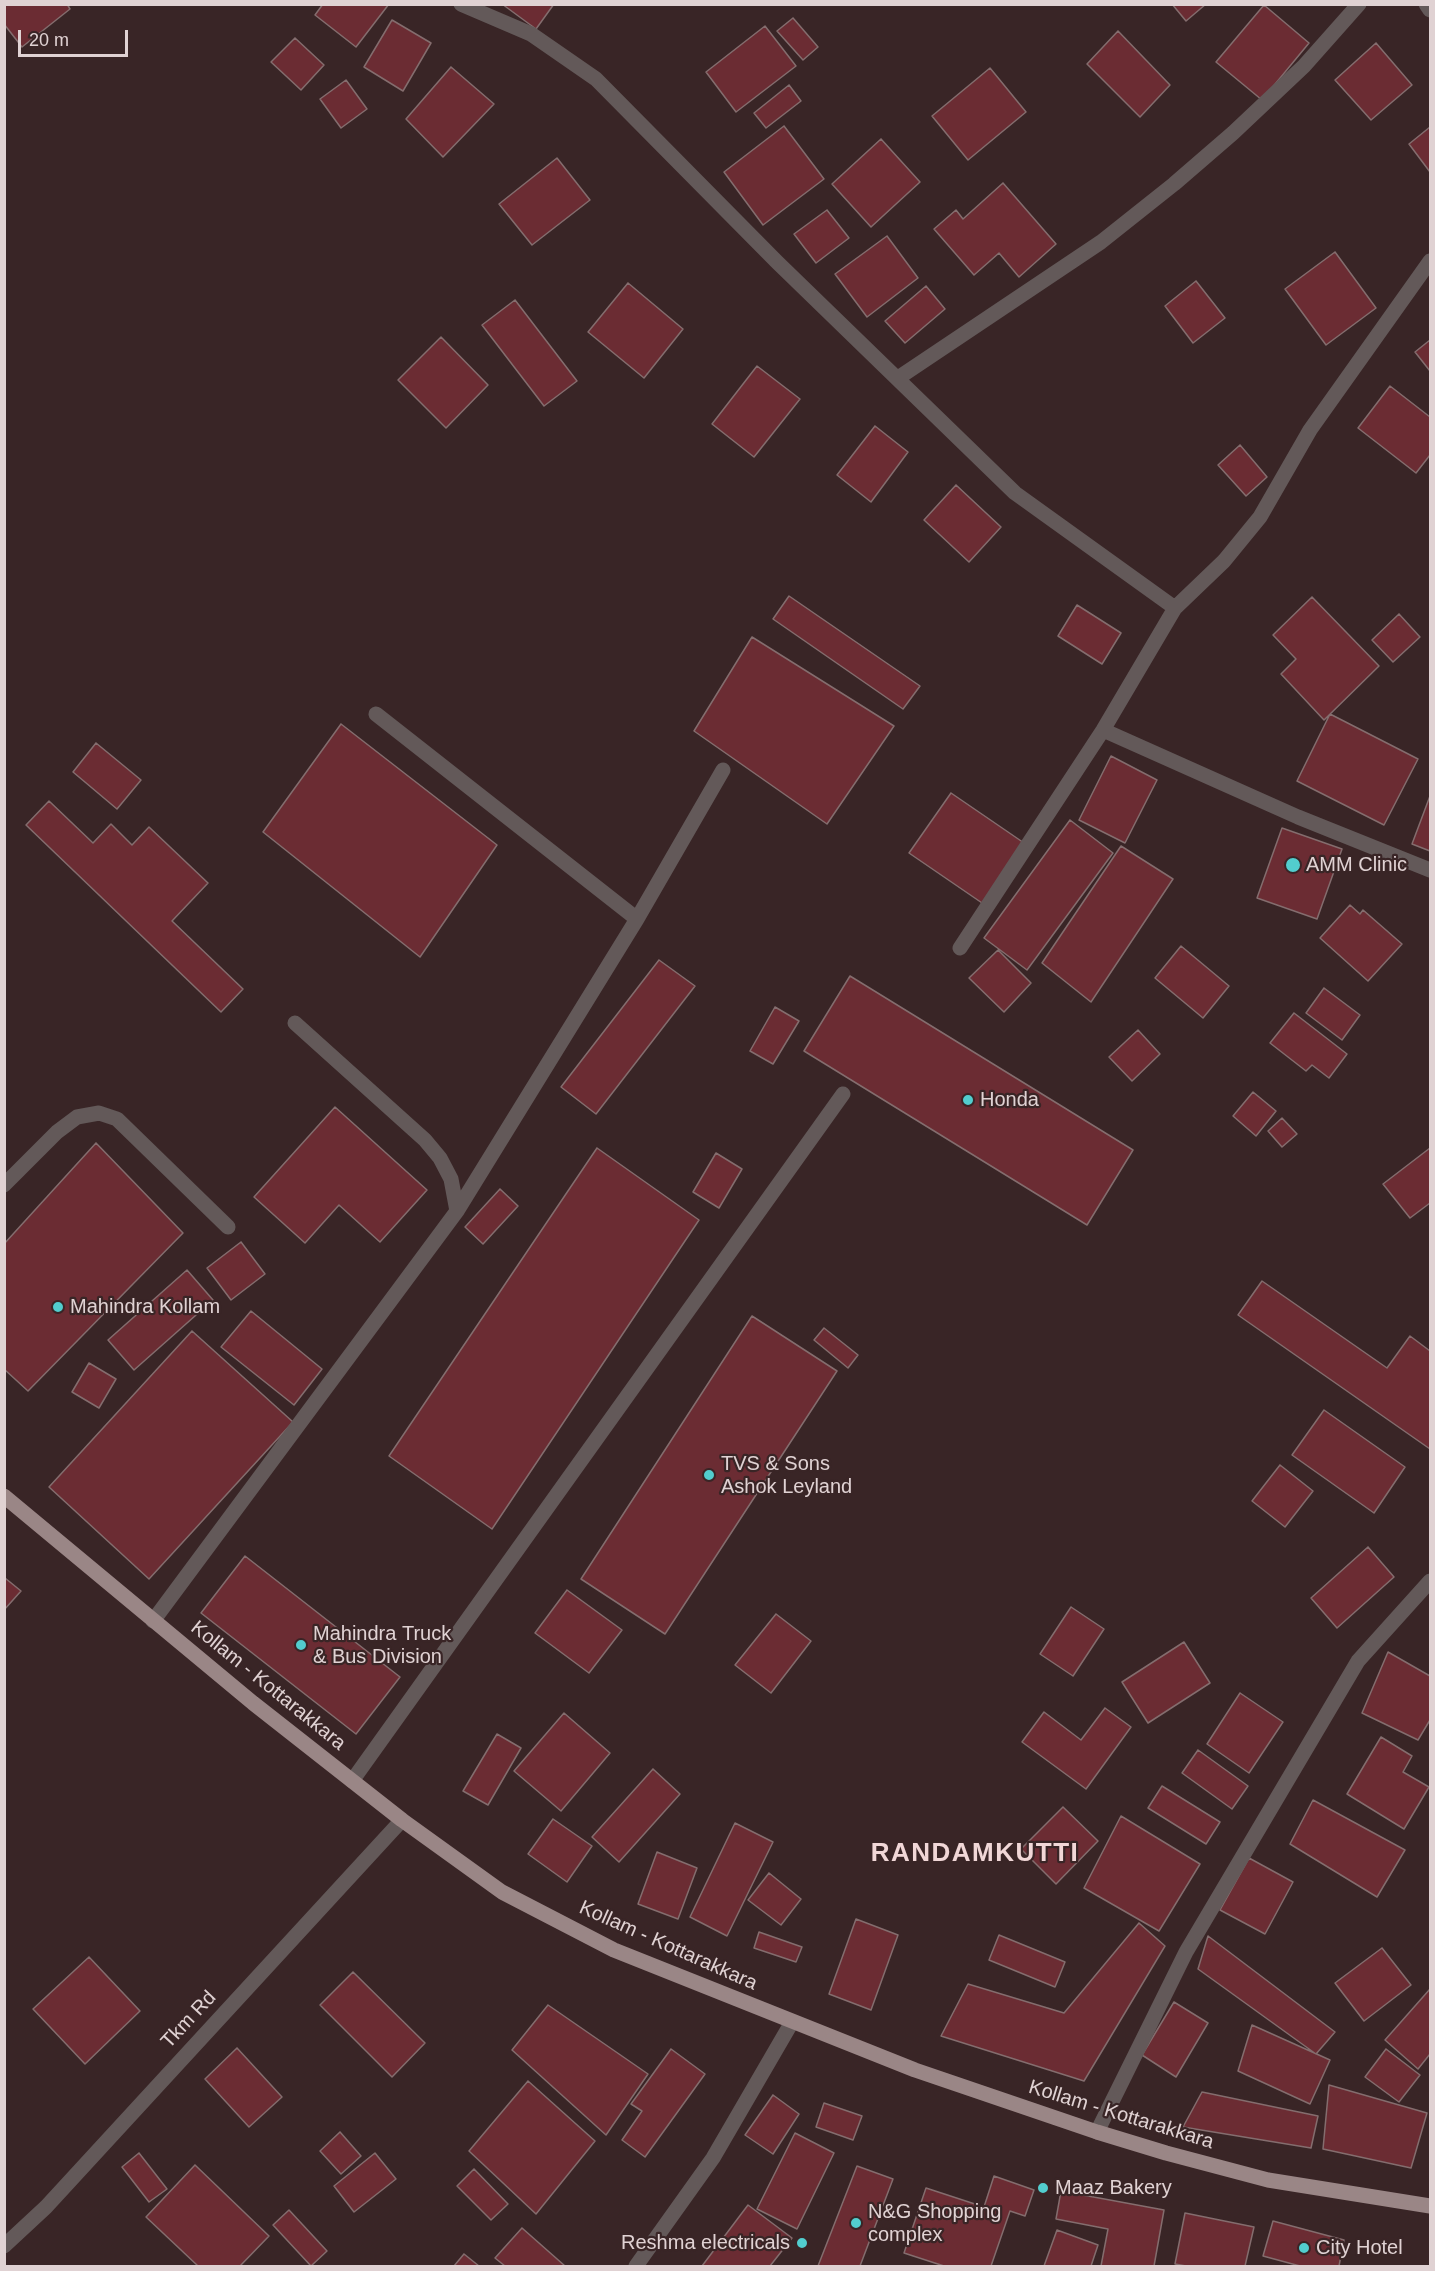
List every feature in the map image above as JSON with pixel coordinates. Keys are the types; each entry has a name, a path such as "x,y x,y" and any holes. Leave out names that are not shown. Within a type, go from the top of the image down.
{"main road":[{"name":"Kollam - Kottarakkara","path":"4,1496 153,1621 402,1820 502,1892 614,1950 915,2070 1097,2132 1268,2180 1431,2206"}],"street":[{"path":"461,4 531,34 596,79 777,262 1015,493 1175,608"},
{"path":"898,378 1101,242 1174,184 1233,133 1304,66 1359,4"},
{"path":"1426,4 1431,10"},
{"path":"960,948 1103,730 1175,608 1224,561 1260,518 1310,430 1431,261"},
{"path":"376,714 637,920"},
{"path":"1103,730 1298,817 1431,870"},
{"path":"153,1621 457,1211 637,920 723,770"},
{"path":"296,1023 425,1140 440,1158 451,1179 457,1211"},
{"path":"352,1781 843,1094"},
{"path":"4,1185 57,1132 77,1117 99,1113 117,1119 228,1227"},
{"path":"1097,2132 1186,1952 1358,1661 1431,1581"},
{"name":"Tkm Rd","path":"4,2246 46,2207 402,1820"},
{"path":"636,2266 713,2158 792,2022"}],"building":[{"path":"4,4 67,4 70,9 22,47 4,24"},
{"path":"323,4 389,4 356,47 315,15"},
{"path":"502,4 554,4 536,29"},
{"path":"1172,4 1206,4 1186,21"},
{"path":"1264,5 1309,43 1262,100 1216,62"},
{"path":"793,18 818,47 803,60 777,31"},
{"path":"392,20 431,43 403,91 364,67"},
{"path":"765,26 796,66 736,112 706,72"},
{"path":"1118,31 1170,85 1140,117 1087,64"},
{"path":"295,38 324,65 301,90 271,62"},
{"path":"1376,43 1412,85 1371,120 1335,80"},
{"path":"451,67 494,104 443,157 406,119"},
{"path":"990,68 1026,112 968,160 932,116"},
{"path":"346,80 367,109 341,128 320,99"},
{"path":"789,85 801,101 766,128 754,113"},
{"path":"784,126 824,179 763,225 724,172"},
{"path":"1430,127 1430,172 1409,144"},
{"path":"881,139 920,182 871,227 832,184"},
{"path":"557,158 590,200 532,245 499,204"},
{"path":"1003,183 1056,244 1019,277 999,253 974,275 934,229 956,210 963,219"},
{"path":"827,210 849,238 816,263 794,234"},
{"path":"887,236 918,278 867,317 835,274"},
{"path":"1335,252 1376,308 1326,345 1285,289"},
{"path":"1196,281 1225,318 1193,343 1165,306"},
{"path":"628,283 683,329 644,378 588,332"},
{"path":"926,286 945,309 905,343 885,321"},
{"path":"515,300 577,381 544,406 482,325"},
{"path":"441,337 488,385 446,428 398,380"},
{"path":"1430,340 1430,371 1415,352"},
{"path":"757,366 800,399 754,457 712,424"},
{"path":"1390,386 1430,417 1430,455 1416,473 1358,428"},
{"path":"875,426 908,452 871,502 837,475"},
{"path":"1240,445 1267,477 1246,496 1218,465"},
{"path":"956,485 1001,527 969,562 924,520"},
{"path":"789,596 920,686 903,709 773,619"},
{"path":"1312,597 1379,666 1324,720 1281,674 1296,659 1273,635"},
{"path":"1077,605 1121,633 1102,664 1058,636"},
{"path":"1399,614 1420,637 1393,662 1372,640"},
{"path":"752,637 894,726 827,824 694,731"},
{"path":"1330,714 1418,759 1384,825 1297,781"},
{"path":"341,724 497,845 420,957 263,832"},
{"path":"96,743 141,780 117,809 73,772"},
{"path":"1111,756 1157,780 1125,843 1079,820"},
{"path":"951,793 1027,845 985,905 909,853"},
{"path":"1430,796 1430,851 1412,844"},
{"path":"49,801 93,843 111,824 132,845 149,827 208,883 172,921 243,989 221,1012 26,825"},
{"path":"1070,820 1113,853 1027,970 984,938"},
{"path":"1282,828 1342,849 1317,919 1257,898"},
{"path":"1121,846 1173,879 1091,1002 1042,963"},
{"path":"1350,905 1360,914 1363,910 1402,944 1368,981 1320,938"},
{"path":"1181,946 1229,986 1203,1018 1155,978"},
{"path":"998,950 1031,983 1004,1012 969,978"},
{"path":"659,960 695,986 596,1114 561,1087"},
{"name":"Honda","path":"850,976 1133,1150 1087,1225 804,1051"},
{"path":"1324,988 1360,1015 1342,1040 1306,1013"},
{"path":"775,1007 799,1021 773,1064 750,1051"},
{"path":"1294,1013 1347,1054 1329,1078 1312,1065 1306,1071 1270,1043"},
{"path":"1138,1030 1160,1054 1132,1081 1109,1057"},
{"path":"1253,1092 1276,1111 1256,1136 1233,1116"},
{"path":"335,1107 427,1190 380,1242 339,1205 305,1243 254,1197"},
{"path":"1282,1118 1297,1134 1282,1147 1268,1131"},
{"name":"Mahindra Kollam","path":"96,1143 183,1233 28,1391 4,1369 4,1244"},
{"path":"597,1148 699,1220 492,1529 389,1456"},
{"path":"1430,1148 1430,1203 1410,1218 1383,1184"},
{"path":"716,1153 742,1169 719,1208 693,1192"},
{"path":"500,1189 518,1206 483,1244 465,1227"},
{"path":"241,1242 265,1274 231,1300 207,1268"},
{"path":"187,1270 213,1300 134,1370 108,1340"},
{"path":"1262,1281 1387,1368 1410,1336 1430,1351 1430,1449 1238,1315"},
{"path":"251,1311 322,1369 294,1405 221,1347"},
{"name":"TVS & Sons Ashok Leyland","path":"752,1316 837,1371 665,1634 581,1579"},
{"path":"824,1328 858,1355 848,1368 814,1340"},
{"path":"192,1331 293,1422 149,1579 49,1487"},
{"path":"89,1363 116,1379 99,1408 72,1392"},
{"path":"1324,1410 1405,1467 1374,1513 1292,1455"},
{"path":"1280,1465 1313,1491 1285,1527 1252,1501"},
{"path":"1368,1547 1394,1577 1337,1628 1311,1598"},
{"name":"Mahindra Truck & Bus Division","path":"245,1556 400,1677 356,1734 201,1613"},
{"path":"4,1579 21,1591 4,1610"},
{"path":"567,1590 622,1630 589,1673 535,1633"},
{"path":"1071,1607 1104,1629 1073,1676 1040,1654"},
{"path":"776,1614 811,1641 771,1693 735,1665"},
{"path":"1184,1642 1210,1683 1148,1723 1122,1682"},
{"path":"1388,1652 1430,1676 1430,1720 1418,1740 1362,1713"},
{"path":"1240,1693 1283,1722 1249,1773 1207,1744"},
{"path":"1105,1708 1131,1727 1086,1789 1022,1742 1044,1712 1081,1740"},
{"path":"564,1713 610,1753 561,1811 514,1771"},
{"path":"497,1734 521,1748 488,1805 463,1791"},
{"path":"1381,1737 1412,1756 1403,1772 1429,1787 1404,1829 1347,1794"},
{"path":"1198,1750 1248,1786 1232,1809 1182,1773"},
{"path":"653,1769 680,1794 619,1862 592,1837"},
{"path":"1162,1786 1220,1822 1206,1844 1148,1808"},
{"path":"1313,1800 1405,1850 1377,1897 1290,1844"},
{"path":"1063,1807 1098,1841 1056,1884 1021,1849"},
{"path":"1121,1816 1200,1864 1159,1931 1084,1888"},
{"path":"553,1819 592,1846 567,1882 528,1854"},
{"path":"735,1823 773,1842 727,1936 690,1917"},
{"path":"657,1852 697,1868 678,1919 638,1904"},
{"path":"1249,1858 1293,1882 1265,1934 1220,1910"},
{"path":"769,1873 801,1899 781,1925 748,1900"},
{"path":"856,1919 898,1935 871,2010 829,1994"},
{"path":"1139,1923 1165,1946 1084,2081 941,2036 968,1984 1064,2013"},
{"path":"759,1932 802,1947 796,1962 754,1948"},
{"path":"999,1935 1065,1962 1055,1987 989,1960"},
{"path":"1208,1936 1335,2032 1316,2054 1198,1969"},
{"path":"1382,1948 1411,1985 1364,2021 1335,1983"},
{"path":"89,1957 140,2011 85,2064 33,2009"},
{"path":"353,1972 425,2043 392,2077 320,2005"},
{"path":"1430,1989 1430,2054 1418,2069 1385,2040"},
{"path":"1174,2002 1208,2023 1176,2077 1142,2055"},
{"path":"548,2005 648,2074 606,2135 512,2050"},
{"path":"1252,2025 1330,2060 1310,2104 1238,2071"},
{"path":"237,2048 282,2097 249,2127 205,2079"},
{"path":"671,2049 705,2074 645,2157 622,2140 642,2111 631,2104"},
{"path":"1386,2049 1420,2075 1399,2102 1365,2077"},
{"path":"528,2081 595,2141 536,2214 469,2151"},
{"path":"1329,2085 1427,2113 1411,2168 1323,2149"},
{"path":"1202,2092 1318,2116 1311,2148 1183,2127"},
{"path":"773,2095 799,2114 773,2154 745,2135"},
{"path":"824,2103 862,2116 853,2140 816,2127"},
{"path":"340,2132 361,2156 341,2174 320,2151"},
{"path":"795,2133 834,2153 797,2229 757,2209"},
{"path":"139,2153 167,2189 149,2202 122,2167"},
{"path":"375,2153 396,2179 354,2212 334,2186"},
{"path":"195,2165 269,2236 240,2266 198,2266 146,2217"},
{"name":"N&G Shopping complex","path":"857,2166 893,2179 860,2266 818,2266"},
{"path":"474,2169 508,2204 491,2220 457,2186"},
{"path":"994,2176 1034,2190 1025,2216 1010,2211 991,2266 944,2266 904,2253 926,2188 984,2207"},
{"path":"1061,2191 1164,2210 1154,2266 1101,2266 1108,2229 1056,2219"},
{"path":"748,2205 792,2238 770,2266 702,2266"},
{"path":"289,2210 327,2251 311,2266 273,2225"},
{"path":"1185,2213 1254,2227 1245,2266 1175,2264"},
{"name":"City Hotel","path":"1273,2221 1344,2240 1339,2266 1300,2266 1263,2256"},
{"path":"522,2228 565,2266 505,2266 495,2258"},
{"path":"1057,2230 1098,2245 1091,2266 1044,2266"},
{"path":"464,2254 479,2266 454,2266"}],"place":[{"name":"AMM Clinic","path":"1293,865"},
{"name":"Honda","path":"968,1100"},
{"name":"Mahindra Kollam","path":"58,1307"},
{"name":"TVS & Sons Ashok Leyland","path":"709,1475"},
{"name":"Mahindra Truck & Bus Division","path":"301,1645"},
{"name":"Maaz Bakery","path":"1043,2188"},
{"name":"N&G Shopping complex","path":"856,2223"},
{"name":"Reshma electricals","path":"802,2243"},
{"name":"City Hotel","path":"1304,2248"}],"district":[{"name":"RANDAMKUTTI","path":"975,1854"}]}
